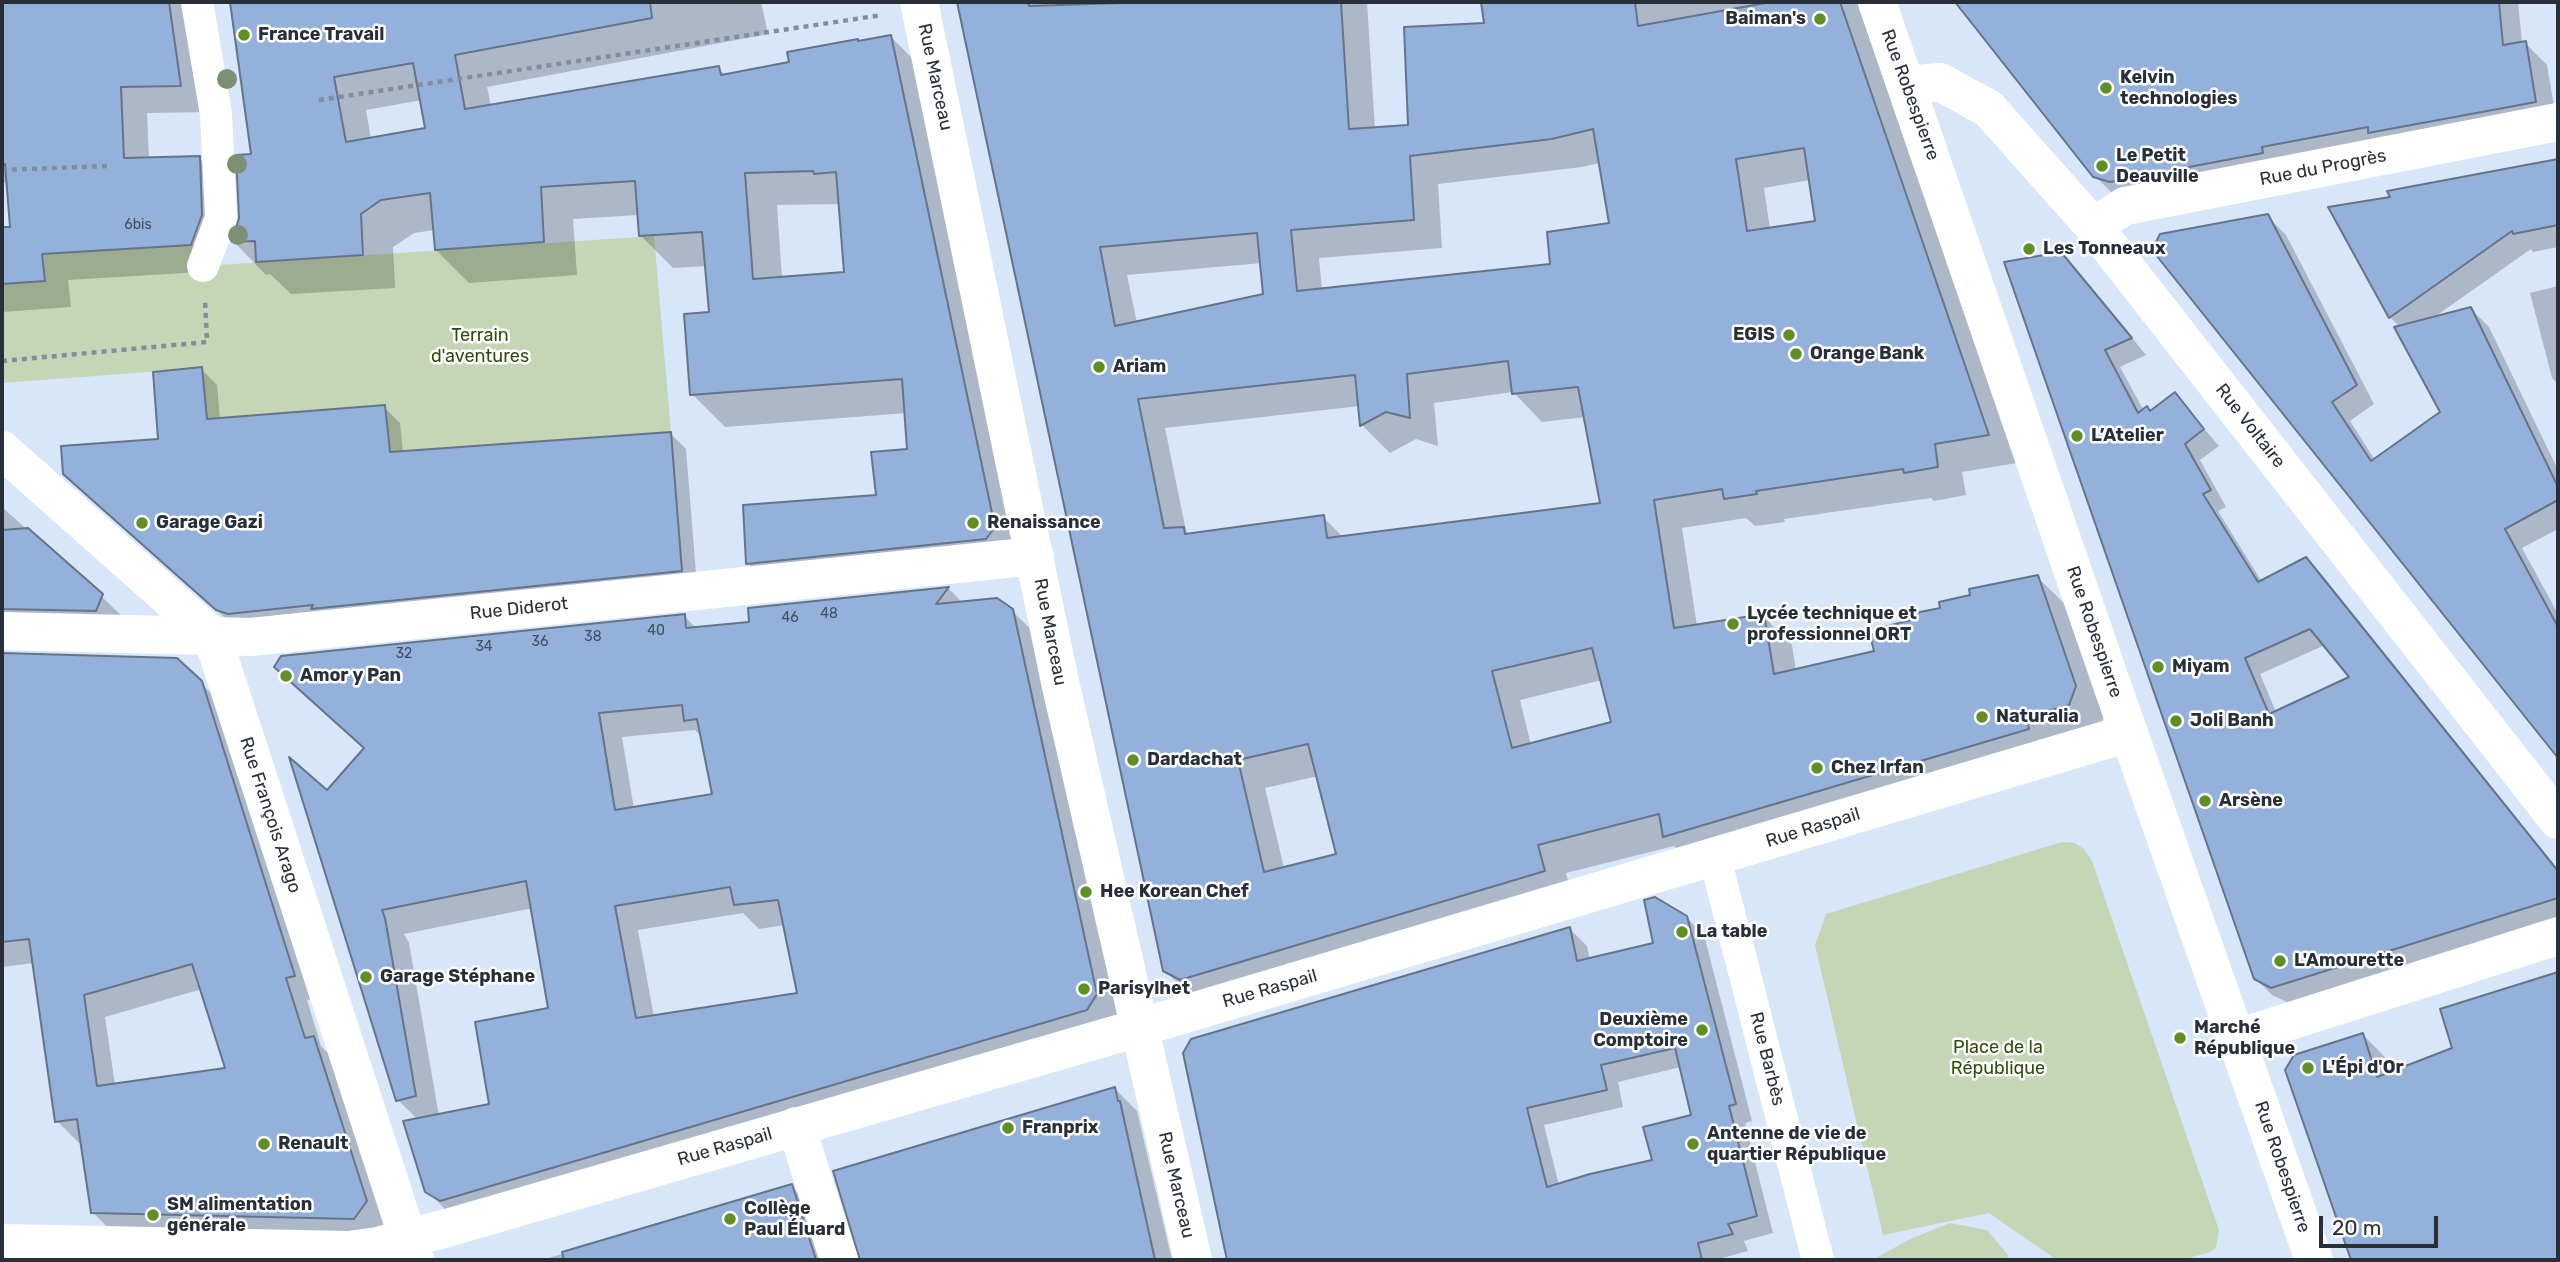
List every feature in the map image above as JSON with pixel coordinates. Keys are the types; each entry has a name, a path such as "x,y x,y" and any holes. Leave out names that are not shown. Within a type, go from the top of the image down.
{"street":[{"path":"197,2 216,114 221,218 203,266"},
{"name":"Rue Robespierre","path":"1877,2 2314,1260"},
{"name":"Rue Marceau","path":"920,5 1060,682 1193,1260"},
{"name":"Rue Voltaire","path":"1906,85 1940,82 1989,109 2093,226 2558,820"},
{"name":"Rue du Progrès","path":"2093,226 2125,206 2558,122"},
{"path":"2,450 212,636"},
{"name":"Rue Diderot","path":"2,631 251,637 1035,556"},
{"name":"Rue François Arago","path":"212,636 411,1249"},
{"name":"Rue Raspail","path":"2,1243 189,1254 348,1250 378,1246 411,1249 796,1126 1716,858 2129,733"},
{"name":"Rue Barbès","path":"1716,858 1818,1260"},
{"path":"2237,1038 2558,936"},
{"path":"796,1126 839,1260"}],"path":[{"path":"319,100 920,5"},
{"path":"2,170 107,166"},
{"path":"2,361 207,342 203,266"}],"green space":[{"name":"Terrain d'aventures","path":"654,236 671,432 390,452 385,405 207,419 202,368 2,383 2,284 45,281 42,254 196,244 203,266"},
{"name":"Place de la République","path":"2062,842 2075,843 2084,849 2092,861 2219,1230 2216,1248 2210,1252 2182,1260 2057,1260 1989,1213 1883,1235 1815,945 1826,914"},
{"path":"1950,1223 1987,1230 2008,1255 2009,1260 1873,1260 1908,1240"}],"building":[{"path":"2,2 169,2 181,86 121,87 124,158 200,156 202,215 191,245 42,254 45,281 2,284 2,227 10,227 5,164 2,165"},
{"path":"230,2 650,2 652,18 455,55 465,109 719,66 721,75 789,62 787,52 891,35 995,527 986,539 746,564 743,505 876,495 871,452 907,449 902,379 690,395 684,314 709,312 702,232 639,236 635,181 541,187 544,242 435,250 430,193 381,200 361,214 363,255 256,262 255,241 232,242 239,218 236,155 251,154","holes":["413,63 425,128 346,142 334,77","813,171 814,174 836,172 844,272 753,279 745,173"]},
{"path":"957,2 1028,2 1029,6 1153,2 1341,2 1349,129 1408,125 1404,27 1484,23 1481,2 1635,2 1638,26 1771,2 1840,2 1989,435 1935,444 1938,467 1904,473 1903,469 1756,491 1757,494 1724,499 1722,489 1654,500 1674,628 1764,614 1774,674 1874,651 1870,635 1881,633 1879,628 1911,620 1910,614 1940,608 1939,602 1970,595 1969,589 2038,575 2076,686 2069,705 2027,717 2029,729 1663,837 1659,814 1538,845 1545,871 1180,980 1163,971","holes":["1593,129 1609,223 1547,232 1550,264 1297,291 1291,230 1414,220 1410,156 1552,139","1804,148 1815,221 1747,231 1736,159","1257,233 1263,294 1115,326 1100,247","1508,361 1512,394 1578,387 1600,503 1327,538 1324,515 1185,534 1184,527 1164,528 1138,399 1355,375 1360,426 1386,412 1410,418 1407,374","1592,648 1611,722 1512,748 1492,671","1308,744 1336,854 1264,872 1238,760"]},
{"path":"1955,2 2499,2 2503,45 2526,41 2536,102 2368,133 2368,127 2262,147 2263,153 2110,182 2093,177"},
{"path":"2558,159 2558,225 2513,234 2512,231 2389,318 2328,207 2390,197 2387,191"},
{"path":"2268,214 2357,385 2332,402 2371,461 2440,412 2394,327 2471,307 2558,487 2558,500 2505,529 2558,627 2558,758 2152,250 2160,234"},
{"path":"2061,252 2132,338 2105,350 2138,413 2147,406 2150,411 2175,392 2204,429 2185,444 2211,490 2203,494 2258,582 2306,557 2558,871 2558,898 2271,988 2254,979 2004,262","holes":["2310,629 2349,677 2269,714 2245,658"]},
{"path":"202,367 207,419 385,405 390,452 671,432 682,571 311,609 313,605 228,614 216,610 63,474 61,446 158,439 153,372"},
{"path":"28,528 103,594 96,611 2,609 2,530"},
{"path":"949,587 936,604 997,598 1013,609 1097,994 1087,1010 440,1201 425,1192 403,1121 489,1104 475,1022 548,1008 526,881 382,910 416,1096 396,1101 289,757 327,790 364,748 274,667 281,656 685,614 686,628 749,622 748,608","holes":["682,705 684,721 697,719 712,794 615,810 599,713","730,887 734,905 778,900 797,993 636,1018 615,906"]},
{"path":"2,653 177,658 202,681 295,976 286,978 305,1038 314,1036 367,1201 354,1219 91,1213 77,1119 55,1122 29,939 2,942","holes":["192,964 225,1068 97,1086 84,995"]},
{"path":"1655,897 1687,916 1736,1104 1729,1106 1757,1216 1728,1224 1733,1234 1698,1243 1702,1260 1227,1260 1183,1053 1191,1039 1570,927 1577,961 1653,943 1644,900","holes":["1675,1048 1691,1115 1643,1127 1652,1160 1547,1187 1527,1108 1607,1090 1601,1065"]},
{"path":"2558,972 2558,1260 2351,1260 2285,1070 2294,1055 2363,1033 2377,1077 2452,1048 2440,1009"},
{"path":"1115,1087 1155,1260 860,1260 833,1171"},
{"name":"Collège Paul Éluard","path":"792,1184 816,1260 564,1260 562,1252"}],"place":[{"name":"Baiman's","path":"1820,19"},
{"name":"France Travail","path":"244,35"},
{"name":"Kelvin technologies","path":"2106,88"},
{"name":"Le Petit Deauville","path":"2102,166"},
{"name":"Les Tonneaux","path":"2029,249"},
{"name":"EGIS","path":"1789,335"},
{"name":"Orange Bank","path":"1796,354"},
{"name":"Ariam","path":"1099,367"},
{"name":"L’Atelier","path":"2077,436"},
{"name":"Garage Gazi","path":"142,523"},
{"name":"Renaissance","path":"973,523"},
{"name":"Lycée technique et professionnel ORT","path":"1733,624"},
{"name":"Miyam","path":"2158,667"},
{"name":"Amor y Pan","path":"286,676"},
{"name":"Naturalia","path":"1982,717"},
{"name":"Joli Banh","path":"2176,721"},
{"name":"Dardachat","path":"1133,760"},
{"name":"Chez Irfan","path":"1817,768"},
{"name":"Arsène","path":"2205,801"},
{"name":"Hee Korean Chef","path":"1086,892"},
{"name":"La table","path":"1682,932"},
{"name":"L'Amourette","path":"2280,961"},
{"name":"Garage Stéphane","path":"366,977"},
{"name":"Parisylhet","path":"1084,989"},
{"name":"Deuxième Comptoire","path":"1702,1030"},
{"name":"Marché République","path":"2180,1038"},
{"name":"L'Épi d'Or","path":"2308,1068"},
{"name":"Franprix","path":"1008,1128"},
{"name":"Renault","path":"264,1144"},
{"name":"Antenne de vie de quartier République","path":"1693,1144"},
{"name":"SM alimentation générale","path":"153,1215"},
{"name":"Collège Paul Éluard","path":"730,1219"}]}
